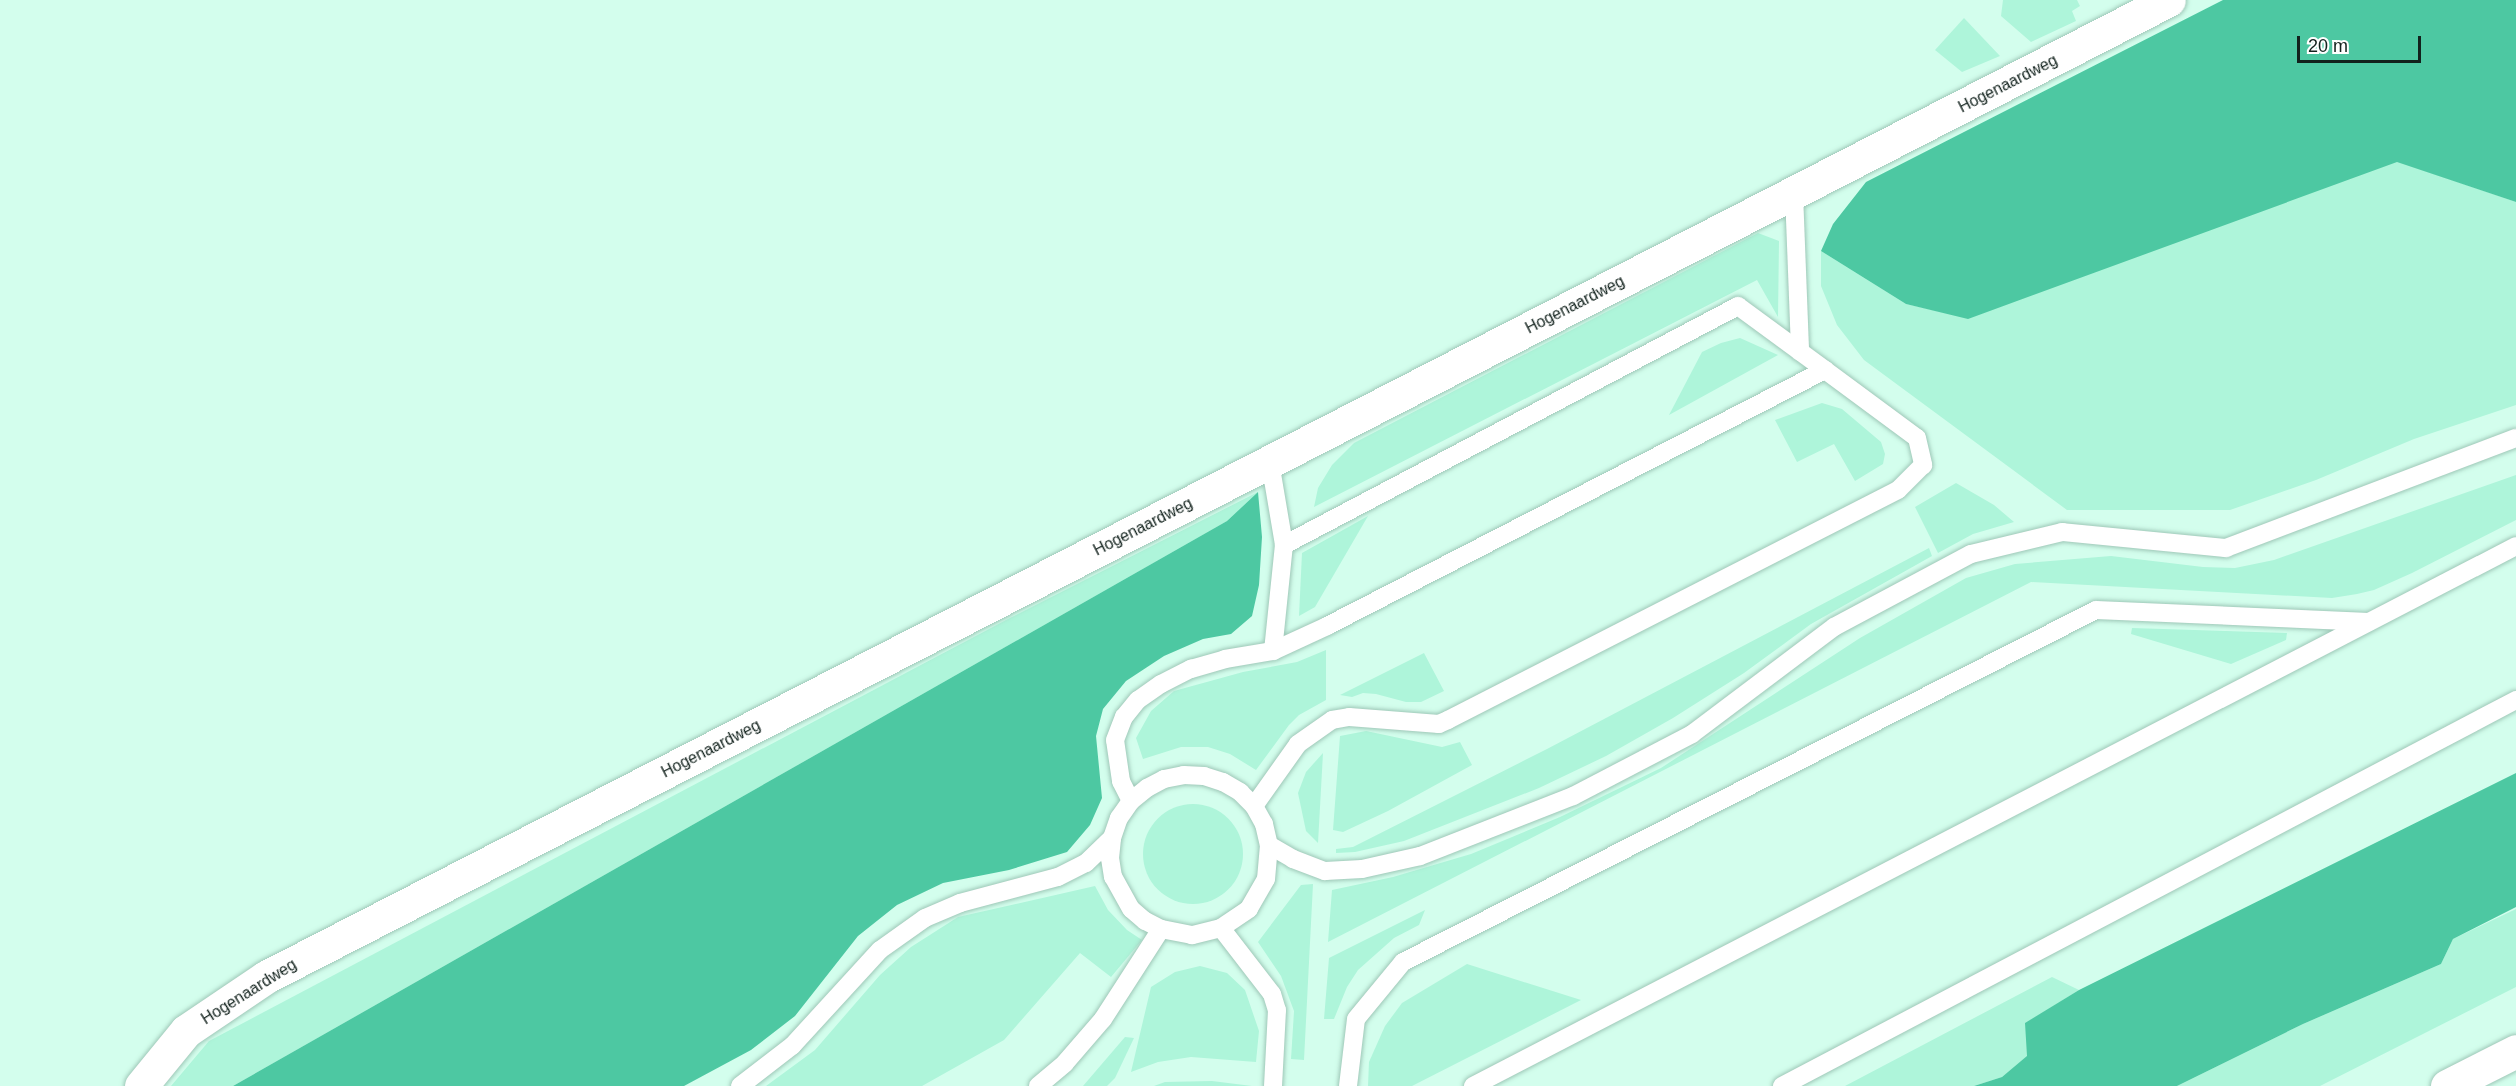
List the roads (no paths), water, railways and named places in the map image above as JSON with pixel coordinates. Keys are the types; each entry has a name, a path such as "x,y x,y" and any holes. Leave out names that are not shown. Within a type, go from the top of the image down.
{"main road":[{"name":"Hogenaardweg","path":"141,1086 186,1031 267,976 2169,0"},
{"path":"2447,1086 2516,1051"}],"lane":[{"path":"1794,193 1800,352"},
{"path":"1254,806 1299,744 1332,720 1349,717 1439,724 1898,490 1923,465 1917,438 1738,306 1284,545"},
{"path":"1131,801 1121,781 1115,740 1124,717 1138,700 1161,684 1191,669 1225,659 1273,651 1825,370"},
{"path":"1269,845 1293,859 1325,871 1362,869 1420,856 1574,795 1692,734 1834,627 1971,554 2062,532 2226,548 2516,438"},
{"path":"1270,462 1284,545 1273,651"},
{"path":"1473,1086 2516,546"},
{"path":"1348,1086 1356,1019 1403,962 2096,610 2369,622"},
{"path":"1782,1086 2516,700"},
{"path":"1184,775 1204,776 1223,782 1240,792 1254,806 1264,824 1269,845 1268,871 1259,895 1236,920 1221,928 1191,935 1161,929 1145,921 1120,894 1113,877 1110,858 1112,838 1119,818 1131,801 1147,788 1164,779 1184,775"},
{"path":"740,1086 792,1046 880,950 925,918 960,903 1058,877 1086,863 1112,838"},
{"path":"1221,928 1272,994 1277,1010 1273,1086"},
{"path":"1038,1086 1065,1063 1103,1019 1161,929"}]}
